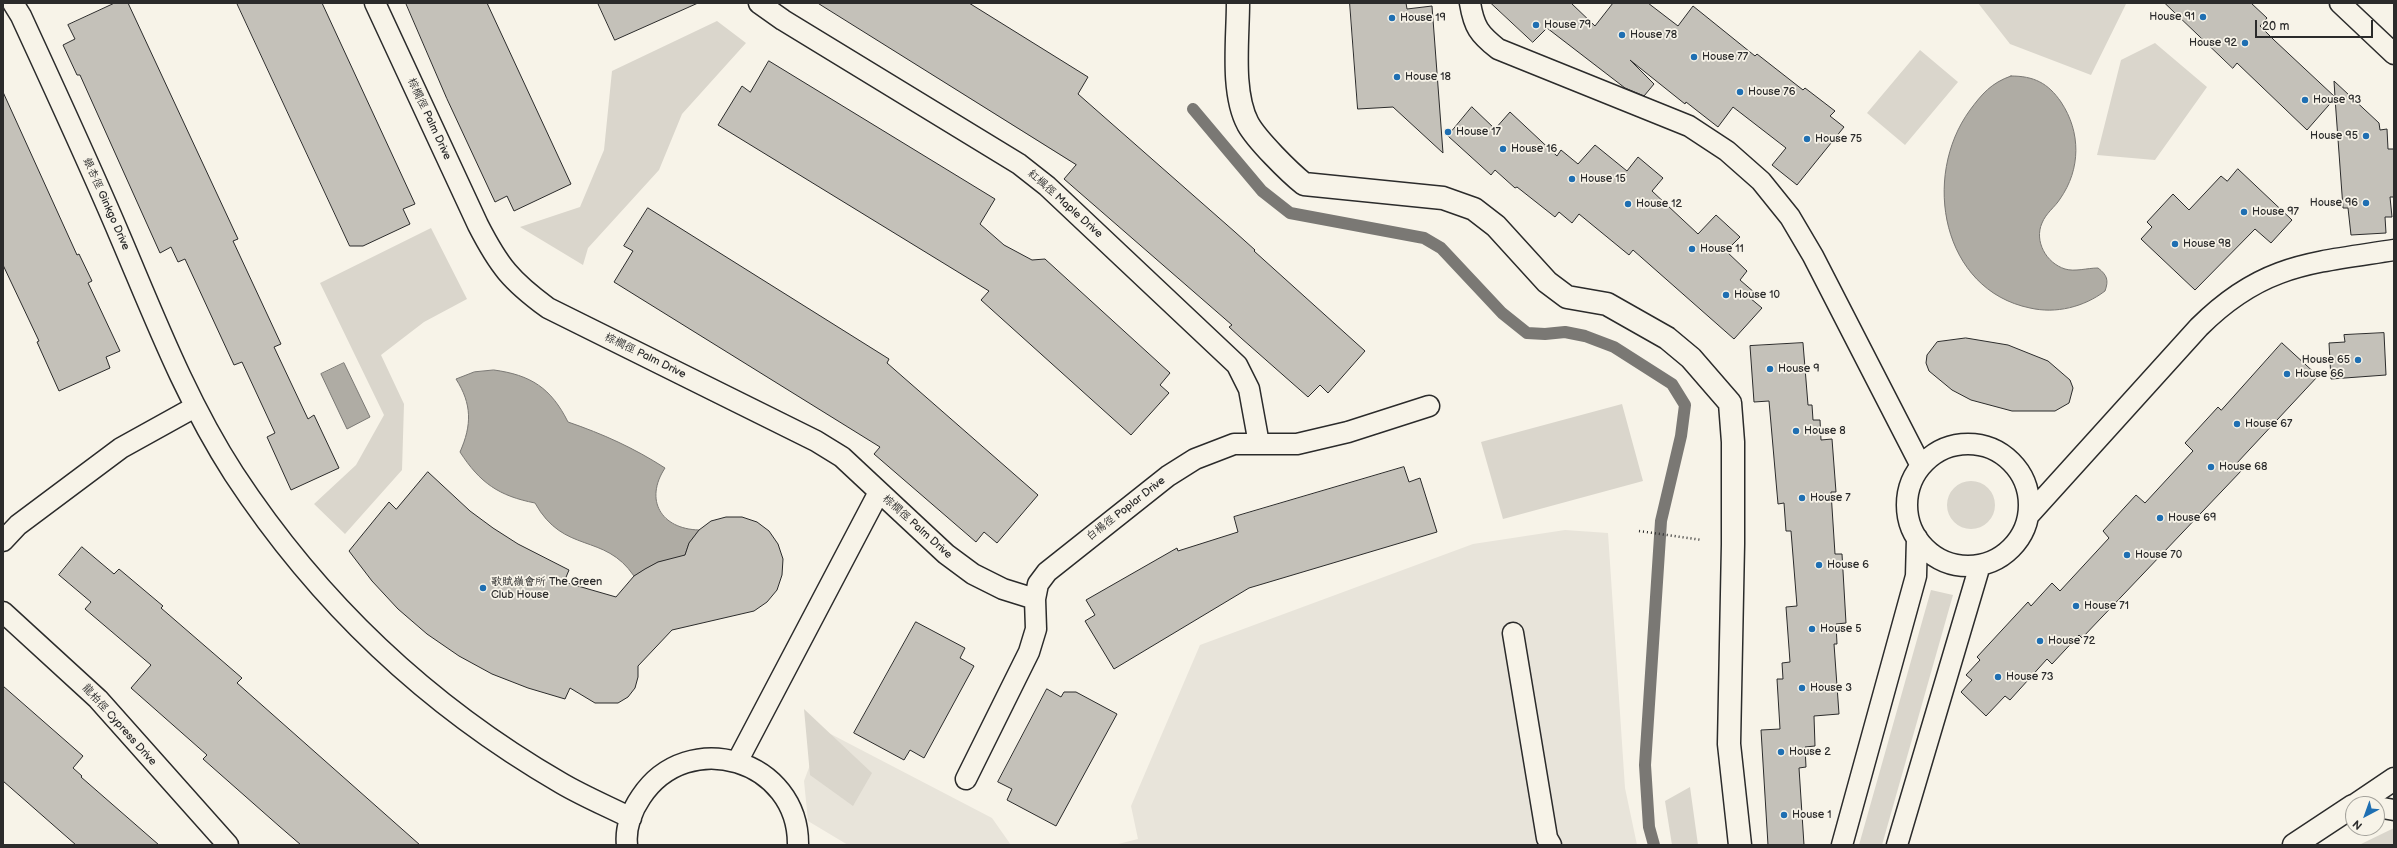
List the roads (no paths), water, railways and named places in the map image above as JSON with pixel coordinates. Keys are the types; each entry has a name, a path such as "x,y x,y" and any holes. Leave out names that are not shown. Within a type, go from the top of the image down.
{"street":[{"path":"1238,3 1239,93 1248,124 1288,171 1304,184 1443,198 1474,209 1496,226 1547,282 1567,297 1607,304 1667,338 1691,358 1730,402 1733,442 1733,544 1729,744 1740,845"},
{"path":"2369,796 2394,779"},
{"path":"2294,845 2345,811"}],"lane":[{"name":"銀杏徑 Ginkgo Drive","path":"13,3 21,16 100,190 168,350 195,406 233,472 277,535 325,594 378,649 436,699 498,744 550,776 631,818"},
{"name":"棕櫚徑 Palm Drive","path":"375,3 481,232 495,258 519,286 548,308 816,442 842,458 946,554 973,574 1003,589 1035,599"},
{"name":"紅楓徑 Maple Drive","path":"759,3 783,20 1018,164 1047,186 1237,365 1249,389 1259,444"},
{"path":"1470,3 1475,26 1484,38 1498,49 1689,126 1727,151 1761,182 1790,217 1813,256 1921,466"},
{"path":"2340,3 2394,54"},
{"path":"2028,516 2199,327 2218,308 2239,292 2287,269 2313,262 2394,250"},
{"path":"3,541 18,525 121,448 195,406"},
{"name":"白楊徑 Poplar Drive","path":"966,779 1029,652 1036,629 1035,599 1038,584 1047,572 1168,476 1195,459 1234,444 1297,444 1348,432 1429,406"},
{"path":"1964,444 1981,446 1997,452 2011,462 2021,475 2028,491 2028,516 2025,528 2012,548 1991,562 1972,567 1955,565 1937,558 1923,547 1917,538 1908,515 1906,498 1912,481 1921,466 1933,455 1948,447 1964,444"},
{"path":"737,762 879,492"},
{"path":"1842,845 1916,576 1917,538"},
{"path":"1897,845 1980,565"},
{"name":"龍柏徑 Cypress Drive","path":"3,612 98,699 228,845"},
{"path":"1513,633 1547,838 1551,845"},
{"path":"627,845 626,838 632,809 649,785 673,766 699,758 726,758 752,767 773,783 790,805 798,831 798,845"}],"waterway":[{"path":"1193,109 1262,191 1290,213 1424,238 1441,248 1502,313 1527,333 1545,334 1565,332 1585,336 1614,347 1672,384 1685,405 1681,436 1661,521 1645,765 1649,827 1654,845"}],"place":[{"name":"House 91","path":"2203,17"},
{"name":"House 19","path":"1392,18"},
{"name":"House 79","path":"1536,25"},
{"name":"House 78","path":"1622,35"},
{"name":"House 92","path":"2245,43"},
{"name":"House 77","path":"1694,57"},
{"name":"House 18","path":"1397,77"},
{"name":"House 76","path":"1740,92"},
{"name":"House 93","path":"2305,100"},
{"name":"House 17","path":"1448,132"},
{"name":"House 95","path":"2366,136"},
{"name":"House 75","path":"1807,139"},
{"name":"House 16","path":"1503,149"},
{"name":"House 15","path":"1572,179"},
{"name":"House 96","path":"2366,203"},
{"name":"House 12","path":"1628,204"},
{"name":"House 97","path":"2244,212"},
{"name":"House 98","path":"2175,244"},
{"name":"House 11","path":"1692,249"},
{"name":"House 10","path":"1726,295"},
{"name":"House 65","path":"2358,360"},
{"name":"House 9","path":"1770,369"},
{"name":"House 66","path":"2287,374"},
{"name":"House 67","path":"2237,424"},
{"name":"House 8","path":"1796,431"},
{"name":"House 68","path":"2211,467"},
{"name":"House 7","path":"1802,498"},
{"name":"House 69","path":"2160,518"},
{"name":"House 70","path":"2127,555"},
{"name":"House 6","path":"1819,565"},
{"name":"歌賦嶺會所 The Green Club House","path":"483,588"},
{"name":"House 71","path":"2076,606"},
{"name":"House 5","path":"1812,629"},
{"name":"House 72","path":"2040,641"},
{"name":"House 73","path":"1998,677"},
{"name":"House 3","path":"1802,688"},
{"name":"House 2","path":"1781,752"},
{"name":"House 1","path":"1784,815"}]}
